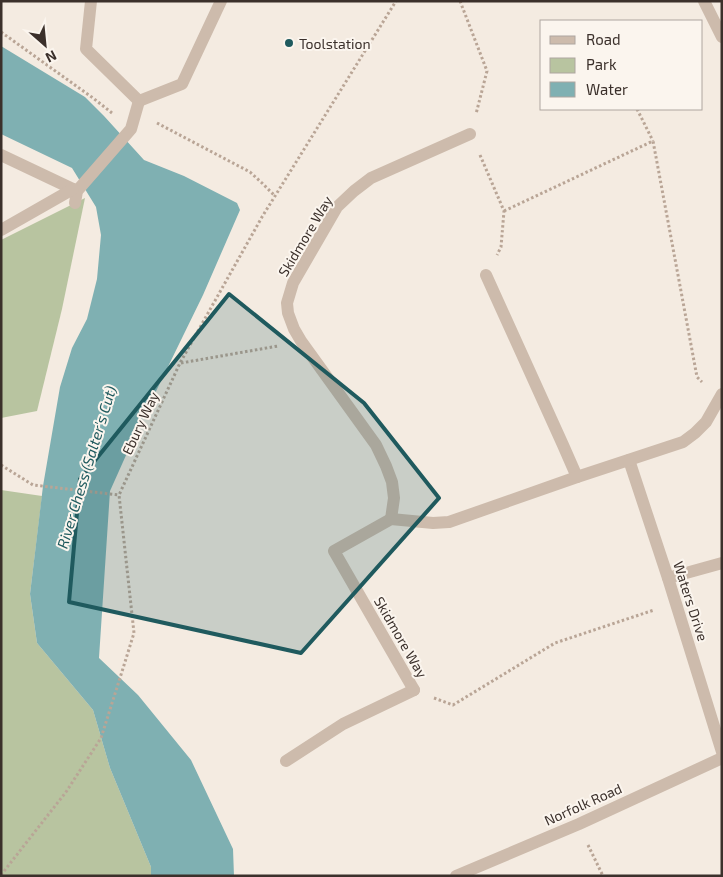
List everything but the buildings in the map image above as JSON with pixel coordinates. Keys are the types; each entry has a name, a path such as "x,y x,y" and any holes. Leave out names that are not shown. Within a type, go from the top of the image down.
{"street":[{"path":"91,1 86,49 139,101"},
{"path":"139,101 182,84 221,1"},
{"path":"704,1 722,37"},
{"path":"1,230 75,194 131,129 139,101"},
{"name":"Skidmore Way","path":"414,690 334,552 391,519 394,498 392,482 376,445 301,341 288,313 287,303 293,283 337,207 354,191 371,178 470,134"},
{"path":"1,155 75,194"},
{"path":"486,275 577,477"},
{"path":"391,519 449,522 683,442 706,422 720,397"},
{"name":"Waters Drive","path":"629,460 722,752"},
{"path":"668,578 722,563"},
{"path":"286,761 342,724 414,690"},
{"name":"Norfolk Road","path":"456,876 579,824 722,758"}],"path":[{"name":"Ebury Way","path":"119,496 180,363 262,216 396,1"},
{"path":"1,32 93,98 140,136 154,122 250,172 275,196"},
{"path":"638,110 653,141 697,377 720,397"},
{"path":"504,211 653,141"},
{"path":"180,363 301,341"},
{"path":"1,465 33,485 119,496 134,633 101,738 66,792 1,875"},
{"path":"414,690 453,705 555,644 676,603"},
{"path":"579,824 603,876"}],"highlighted area":[{"path":"229,294 364,403 439,498 301,653 69,602 80,479"}],"green space":[{"path":"85,198 62,309 37,411 1,418 1,240"},
{"path":"1,490 42,496 30,594 37,643 93,710 110,768 151,867 151,876 1,876"}],"water":[{"name":"River Chess (Salter's Cut)","path":"1,46 85,97 144,160 184,176 237,203 240,210 203,295 140,424 110,491 99,658 138,695 191,760 233,849 234,876 151,876 151,867 110,768 93,710 37,643 30,594 43,486 60,387 72,348 87,319 97,279 101,235 96,207 72,168 1,134"}],"place":[{"name":"Toolstation","path":"289,43"}]}
